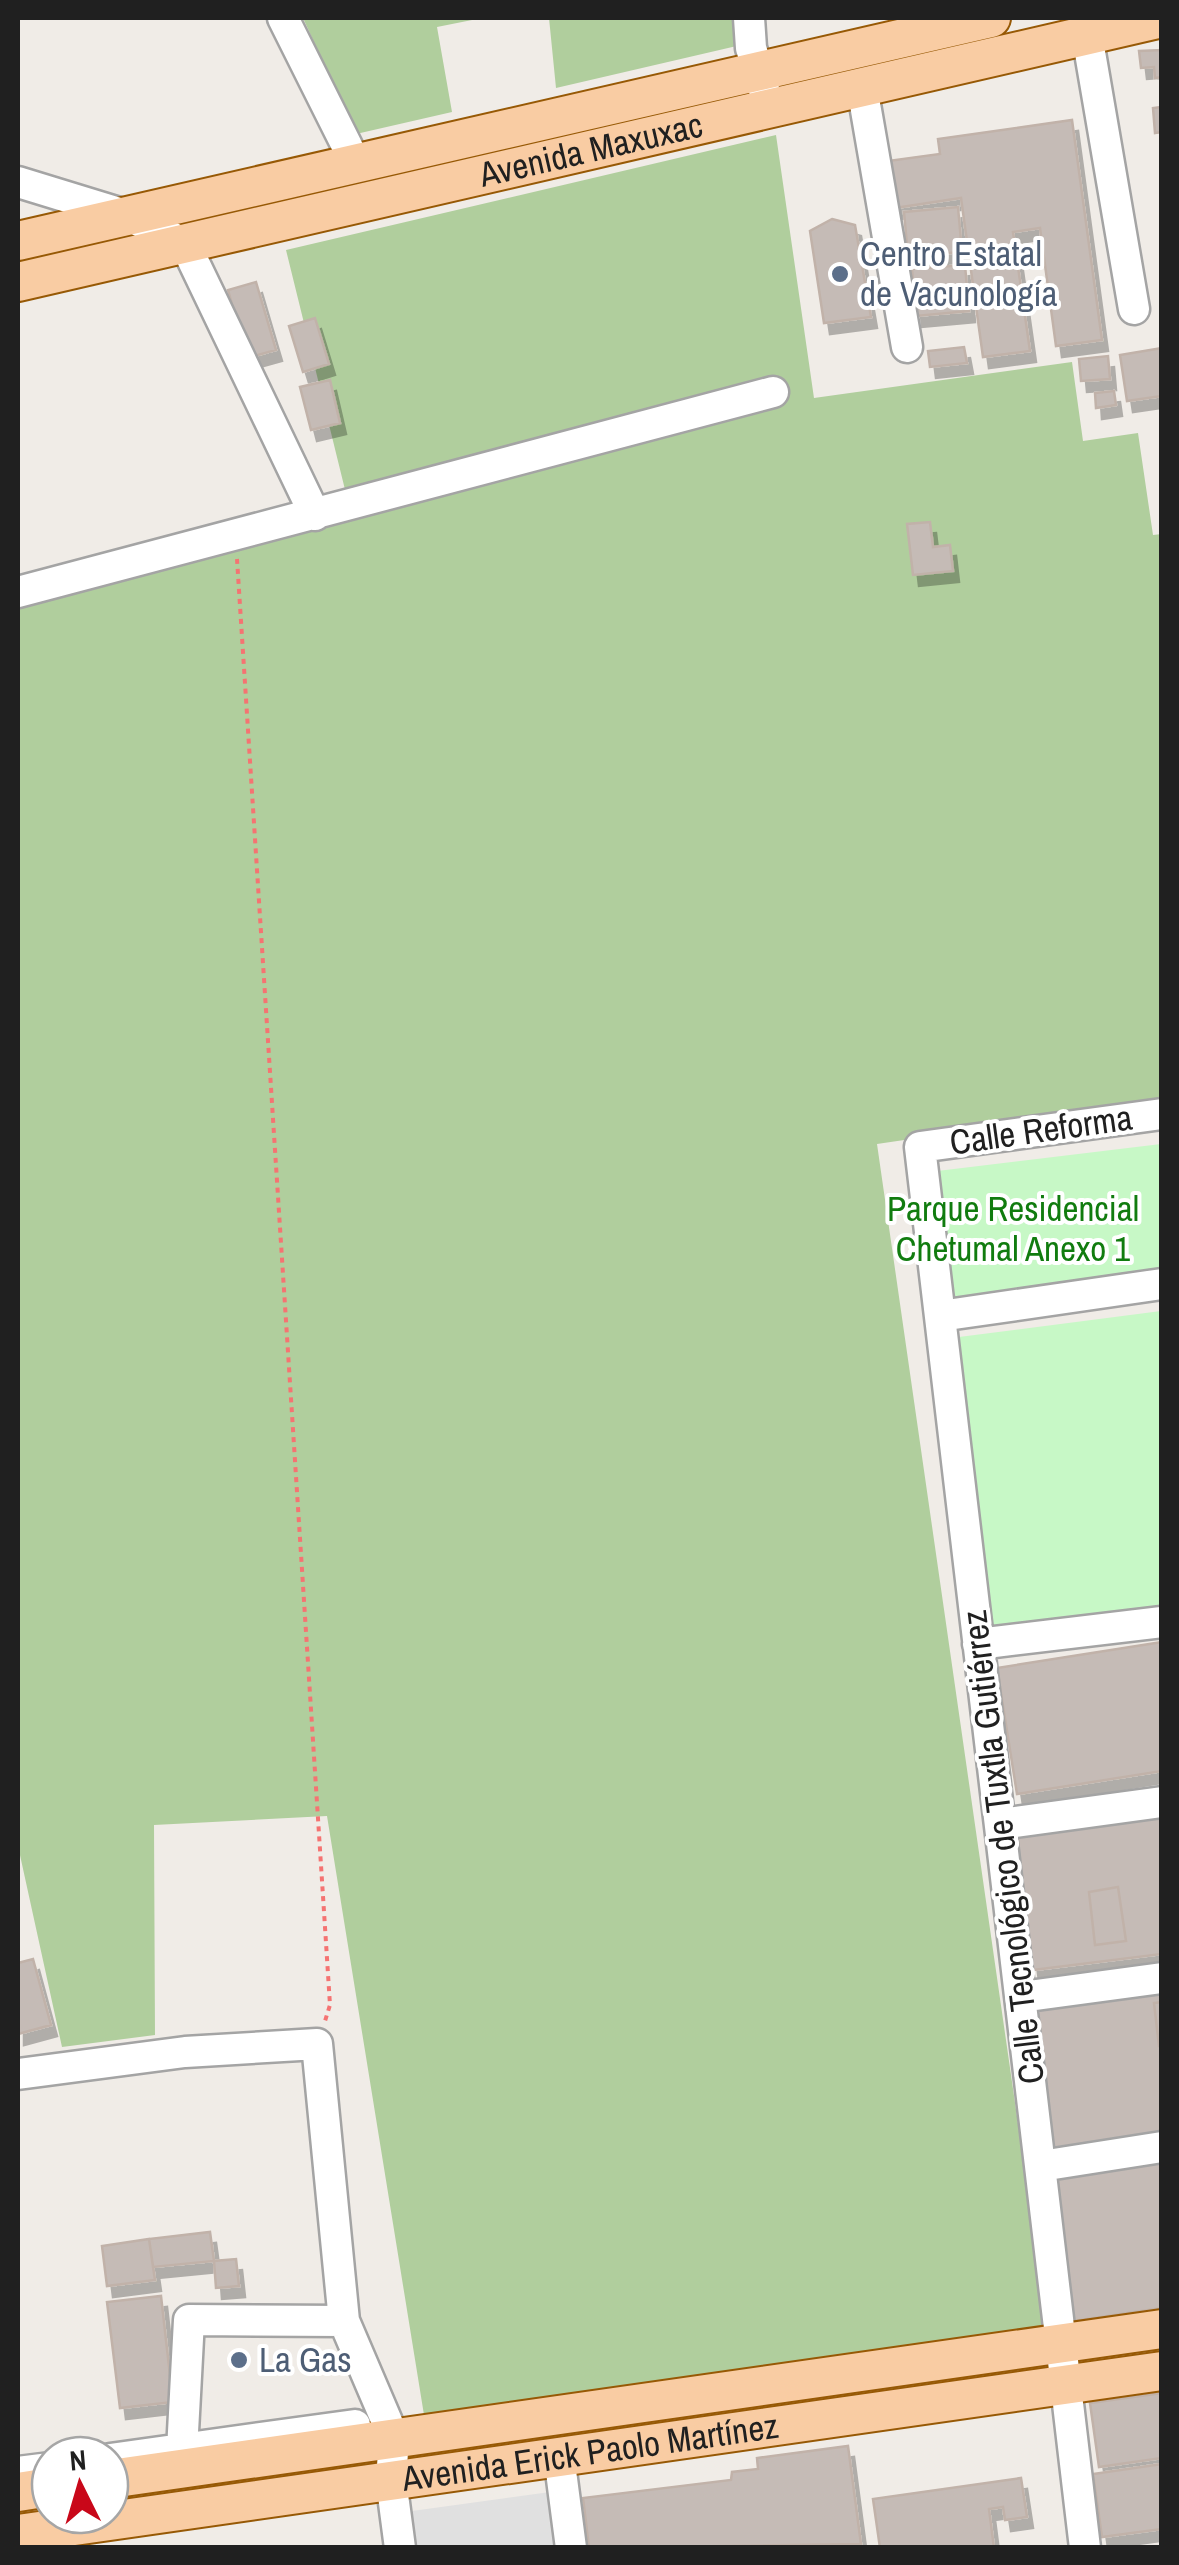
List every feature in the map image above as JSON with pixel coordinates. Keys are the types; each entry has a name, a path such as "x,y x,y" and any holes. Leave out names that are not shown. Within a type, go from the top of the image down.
{"main road":[{"name":"Avenida Maxuxac","path":"18,241 991,18"},
{"name":"Avenida Maxuxac","path":"18,282 1162,18"},
{"name":"Avenida Erick Paolo Martínez","path":"130,2473 181,2459 1162,2329"},
{"name":"Avenida Erick Paolo Martínez","path":"18,2534 1162,2370"}],"street":[{"path":"283,18 356,164"},
{"path":"749,18 758,71 770,109"},
{"path":"1087,36 1134,309"},
{"path":"862,88 908,347"},
{"path":"18,182 130,216 185,244 315,515"},
{"path":"18,592 772,392"},
{"name":"Calle Reforma","path":"920,1147 1162,1114"},
{"name":"Calle Tecnológico de Tuxtla Gutiérrez","path":"920,1147 1084,2548"},
{"path":"940,1316 1162,1284"},
{"path":"978,1644 1162,1622"},
{"path":"1000,1824 1162,1802"},
{"path":"1021,1997 1162,1978"},
{"path":"18,2074 185,2052 318,2044 344,2321 389,2430 400,2548"},
{"path":"1041,2166 1162,2147"},
{"path":"130,2460 181,2459 189,2320 344,2321"},
{"path":"559,2456 571,2548"}],"path":[{"path":"236,536 330,2006 318,2044"}],"green space":[{"path":"303,18 482,18 437,27 452,112 356,134"},
{"path":"549,18 739,18 741,45 556,88"},
{"path":"776,135 814,398 1072,362 1083,441 1138,433 1153,535 1162,534 1161,1102 877,1144 1047,2325 424,2415 327,1816 154,1825 155,2035 62,2047 18,1846 18,606 352,518 286,250"},
{"name":"Parque Residencial Chetumal Anexo 1","path":"1161,1144 1161,1275 945,1307 929,1172"},
{"path":"1161,1311 1161,1616 983,1637 951,1338"}],"shaded area":[{"path":"572,2489 578,2547 417,2547 412,2511"}],"building":[{"path":"1162,50 1162,77 1155,78 1154,67 1141,68 1139,51"},
{"path":"1162,107 1162,132 1155,133 1153,108"},
{"path":"1072,120 1102,340 1056,346 1040,228 1013,232 1030,351 983,357 961,198 895,208 888,161 940,154 938,139"},
{"path":"958,207 962,252 908,256 904,212"},
{"name":"Centro Estatal de Vacunología","path":"832,219 855,225 871,317 824,323 810,231"},
{"path":"965,265 969,311 916,316 912,269"},
{"path":"256,282 276,350 247,358 228,290"},
{"path":"315,318 329,364 303,372 289,326"},
{"path":"964,347 967,363 930,367 928,351"},
{"path":"1162,348 1162,396 1127,401 1120,355"},
{"path":"1108,356 1110,379 1081,381 1079,359"},
{"path":"330,380 340,423 311,430 300,387"},
{"path":"1114,391 1116,405 1096,408 1095,393"},
{"path":"930,522 933,547 950,545 953,571 913,575 907,524"},
{"path":"1162,1642 1162,1771 1017,1794 997,1668"},
{"path":"1162,1813 1162,1954 1033,1970 1015,1832"},
{"path":"1118,1887 1126,1941 1095,1945 1089,1892"},
{"path":"33,1959 51,2025 18,2034 18,1963"},
{"path":"1162,1989 1162,2136 1053,2150 1034,2005"},
{"path":"1162,2002 1162,2046 1159,2046 1154,2003"},
{"path":"1162,2162 1162,2308 1074,2321 1054,2177"},
{"path":"210,2232 214,2261 153,2267 149,2239"},
{"path":"149,2239 155,2280 107,2286 102,2246"},
{"path":"236,2259 239,2286 216,2288 214,2261"},
{"path":"161,2296 173,2402 120,2408 107,2302"},
{"path":"1162,2393 1162,2458 1099,2467 1090,2403"},
{"path":"848,2446 861,2544 589,2548 583,2498 731,2480 732,2472 758,2469 757,2458"},
{"path":"1162,2464 1162,2529 1102,2537 1093,2474"},
{"path":"1021,2478 1027,2517 1005,2520 1003,2507 989,2509 994,2548 880,2548 873,2499"}],"place":[{"name":"Centro Estatal de Vacunología","path":"840,274"},
{"name":"La Gas","path":"239,2360"}]}
